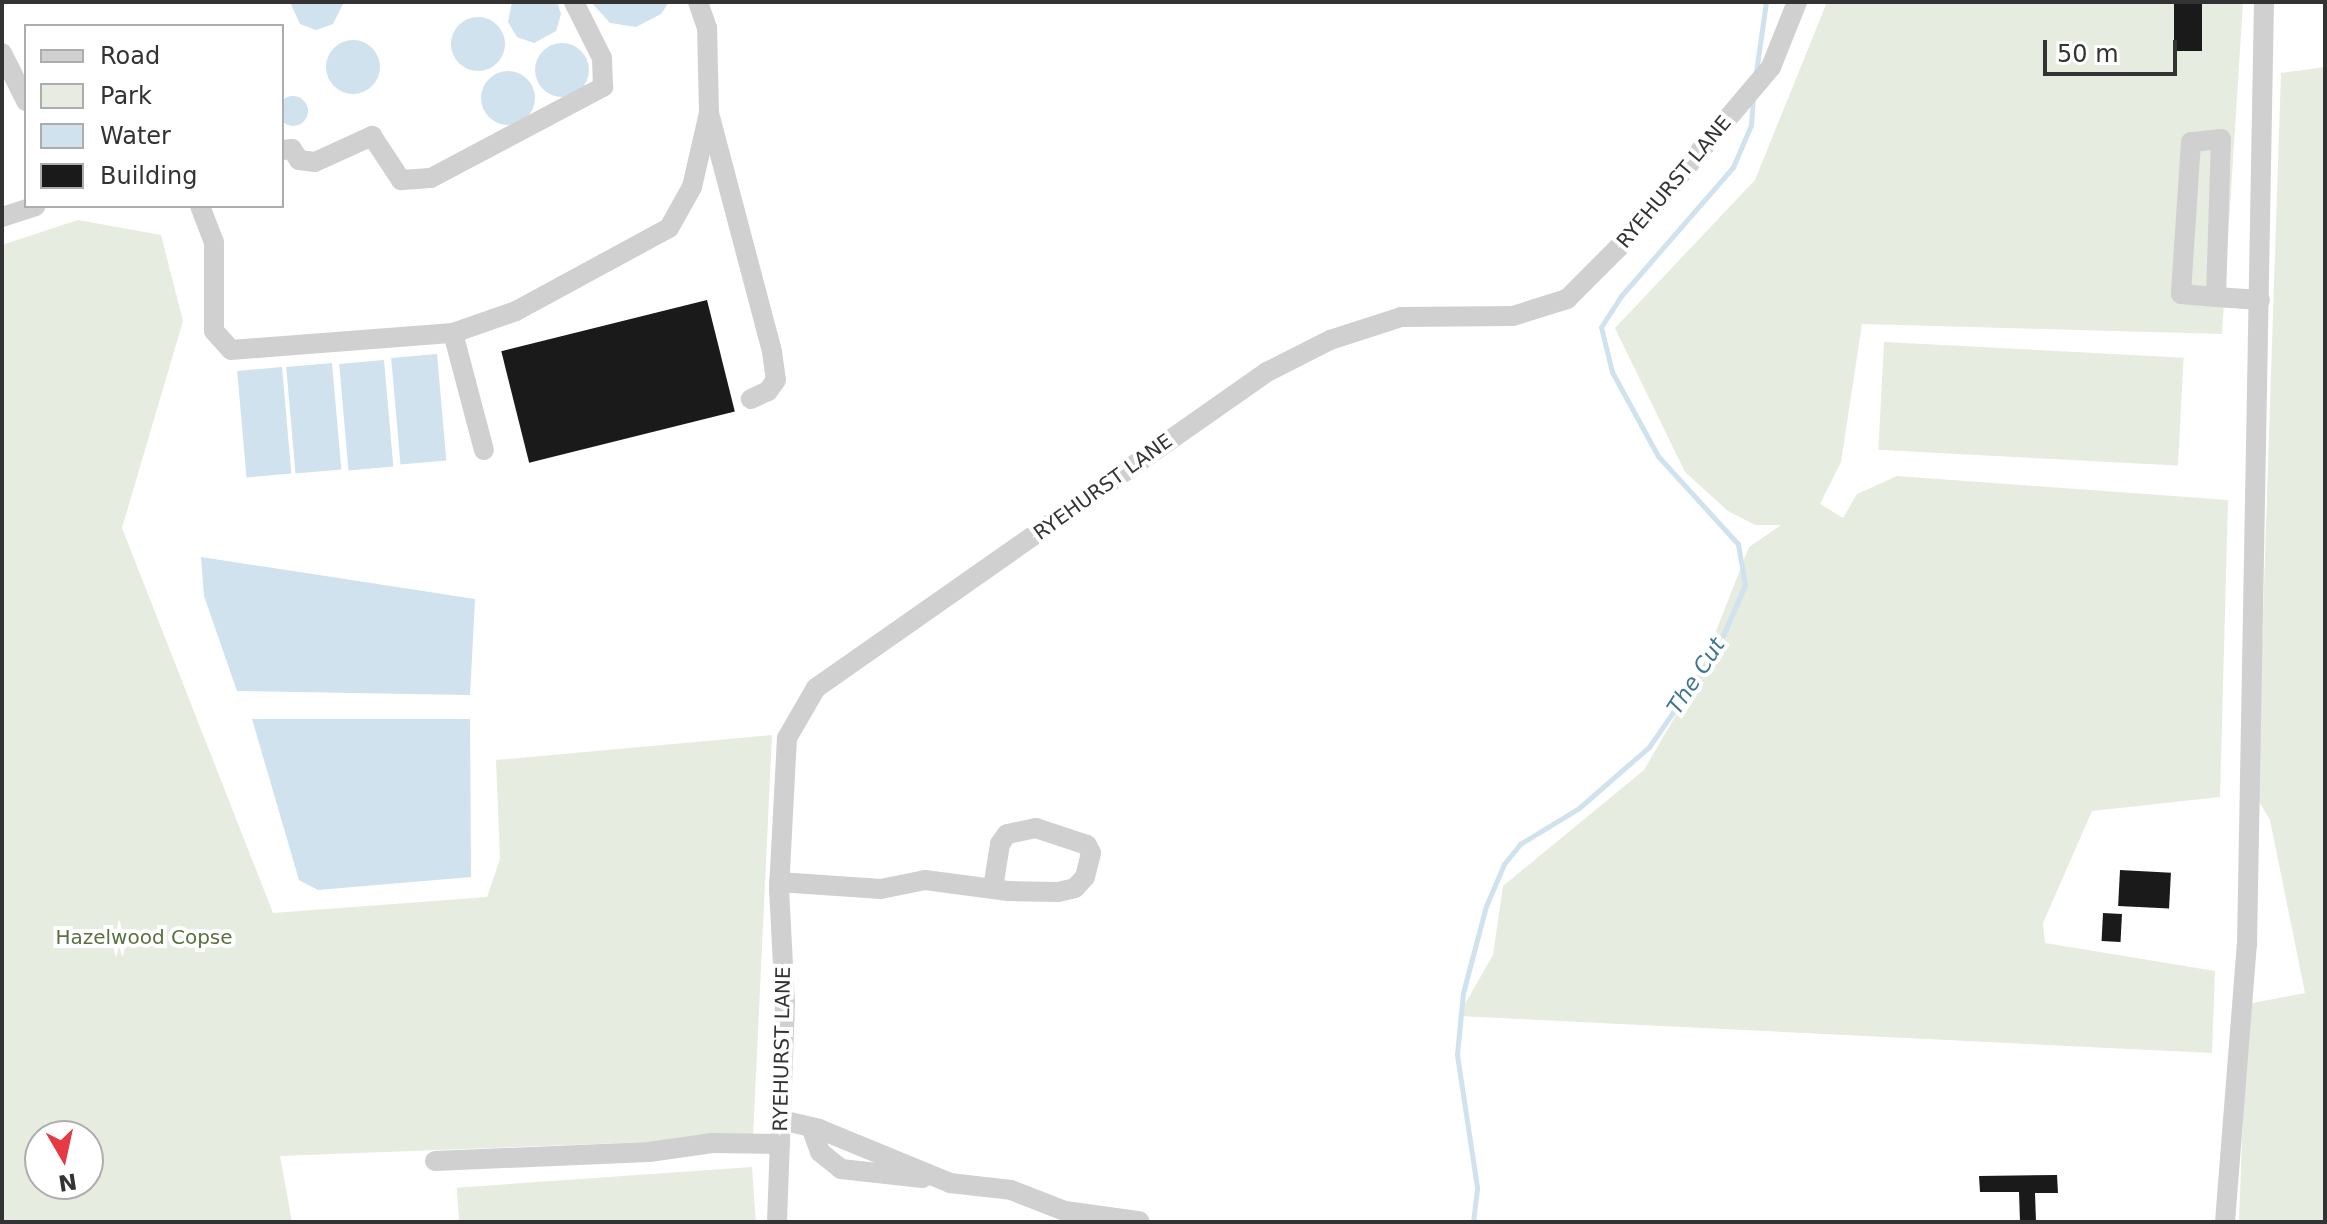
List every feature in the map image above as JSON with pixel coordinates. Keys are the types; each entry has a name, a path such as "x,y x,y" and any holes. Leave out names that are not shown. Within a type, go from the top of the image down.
{"street":[{"path":"284,150 292,149 299,160 315,162 372,136 401,180 431,178 603,87 603,64 574,2"},
{"path":"698,2 707,28 709,113 772,352 776,380 768,391 751,399"},
{"name":"RYEHURST LANE","path":"777,1222 785,975 779,882 787,738 816,688 1267,372 1318,346 1401,317 1513,316 1567,299 1619,247 1768,71 1797,2"},
{"path":"2225,1222 2247,945 2264,2"},
{"path":"2,53 24,97"},
{"path":"201,208 214,242 214,331 231,350 453,333 516,311 669,228 692,187 709,113"},
{"path":"2216,297 2221,139 2191,142 2181,294 2216,297 2260,300"},
{"path":"2,217 29,208"},
{"path":"453,333 484,450"},
{"path":"779,882 881,889 925,880 993,888 1040,893 1075,888 1088,868 1087,845 1036,828 1007,834 1000,844 993,888"},
{"path":"781,1120 811,1127 939,1179"},
{"path":"811,1127 820,1152 841,1169 1011,1190 1065,1211 1139,1221"},
{"path":"435,1161 649,1152 712,1143 780,1144"}],"green space":[{"path":"1827,2 2243,2 2222,334 1862,324 1841,462 1820,504 1843,518 1857,494 1897,476 2228,500 2220,797 2092,811 2043,923 2045,943 2215,971 2212,1053 1458,1016 1493,955 1503,886 1644,770 1698,677 1749,547 1781,525 1755,525 1728,511 1685,472 1615,328 1755,180"},
{"path":"2325,67 2325,1222 2239,1222 2247,1004 2305,993 2270,820 2257,798 2281,73"},
{"name":"Hazelwood Copse","path":"78,220 161,235 183,321 122,528 273,913 487,897 500,859 496,760 772,735 753,1138 280,1156 292,1222 2,1222 2,245"},
{"path":"1884,342 2184,358 2178,466 1878,450"},
{"path":"752,1167 756,1222 459,1222 457,1188"}],"water":[{"path":"290,2 344,2 333,24 316,30 300,24"},
{"path":"512,2 557,2 561,14 556,31 534,43 517,37 508,22"},
{"path":"591,2 669,2 661,14 636,27 610,23"},
{"path":"478,17 497,25 505,44 497,63 478,71 459,63 451,44 459,25"},
{"path":"353,40 372,48 380,67 372,86 353,94 334,86 326,67 334,48"},
{"path":"562,43 581,51 589,70 581,89 562,97 543,89 535,70 543,51"},
{"path":"508,71 527,79 535,98 527,117 508,125 489,117 481,98 489,79"},
{"path":"287,97 299,97 307,105 307,117 299,125 284,122 284,100"},
{"path":"437,354 446,461 401,465 391,358"},
{"path":"384,360 393,467 348,471 339,364"},
{"path":"332,363 341,470 296,474 286,367"},
{"path":"282,367 291,474 246,478 237,371"},
{"path":"201,557 475,599 470,695 237,691 204,596"},
{"path":"252,719 470,719 471,877 318,890 299,880"}],"building":[{"path":"2174,2 2202,2 2202,51 2174,51"},
{"path":"707,300 735,412 529,463 501,351"},
{"path":"2120,870 2171,873 2169,909 2118,906"},
{"path":"2103,913 2122,914 2121,942 2102,941"},
{"path":"2057,1175 2058,1193 2035,1193 2036,1222 2020,1222 2019,1192 1980,1192 1979,1176"}],"waterway":[{"name":"The Cut","path":"1756,72 1766,2"},
{"name":"The Cut","path":"1473,1222 1477,1187 1457,1054 1463,993 1486,906 1504,864 1520,844 1579,808 1649,747 1718,647 1745,585 1738,544 1658,456 1612,372 1601,327 1621,296 1733,167 1751,125 1753,98"}]}
